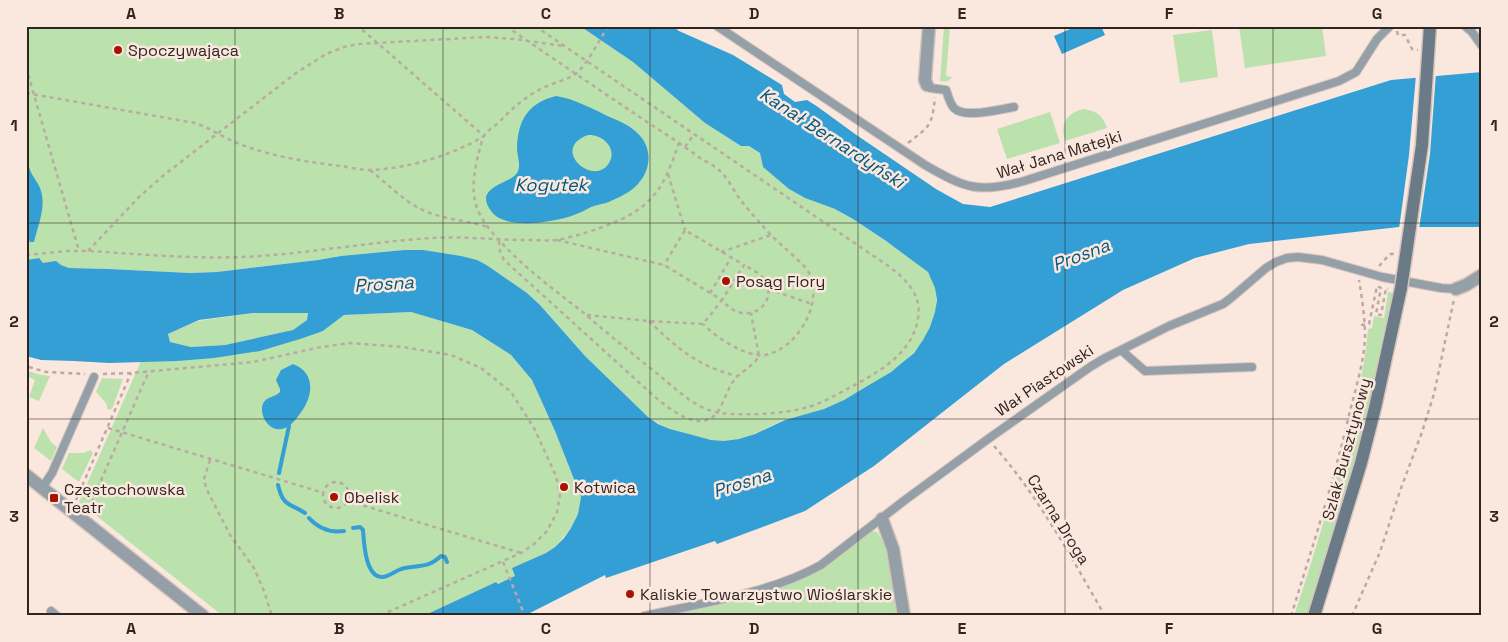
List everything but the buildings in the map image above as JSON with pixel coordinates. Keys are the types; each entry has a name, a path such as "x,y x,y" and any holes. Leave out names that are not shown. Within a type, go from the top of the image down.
{"main road":[{"name":"Szlak Bursztynowy","path":"1314,616 1344,524 1385,365 1399,283 1408,247 1422,145 1424,54 1430,27"}],"street":[{"path":"929,26 925,80 931,87"},
{"name":"Wał Piastowski","path":"1456,288 1466,285 1482,275"},
{"path":"26,476 203,616"},
{"path":"882,519 897,564 904,616"}],"lane":[{"name":"Wał Jana Matejki","path":"717,26 939,173 967,186 986,189 1010,185 1339,81 1356,72 1377,39 1390,26"},
{"path":"1465,26 1482,46"},
{"path":"931,87 946,90 952,105 960,112 972,113 1014,107"},
{"name":"Wał Piastowski","path":"644,616 660,614 762,589 805,574 821,566 988,439 1090,367 1169,326 1223,304 1266,268 1276,262 1287,258 1310,258 1382,277 1441,288 1456,288"},
{"path":"1120,350 1145,371 1252,367"},
{"path":"42,488 52,473 95,376"}],"path":[{"path":"358,26 484,136"},
{"path":"506,26 720,170 743,202 771,235 808,271 812,280 812,304 807,320 792,340 778,350 766,355 759,356 731,346 722,341 703,324 585,315"},
{"path":"484,136 478,157 473,188 476,207 498,240 585,315 684,395 702,407 717,413 768,413 794,411 818,404 879,371 910,342 916,328 919,306 912,288 894,270 535,26"},
{"path":"26,93 196,123 237,143 283,156 321,164 370,170 402,166 450,153 484,136 524,98 576,74 608,26"},
{"path":"1398,35 1404,35 1412,49 1424,54"},
{"path":"88,251 164,174 312,62 336,50 348,46 377,43 485,38 515,39 564,46"},
{"path":"26,67 79,251"},
{"path":"901,149 923,131 932,120 931,87"},
{"path":"685,147 694,134"},
{"path":"555,240 605,226 634,212 651,199 662,186 668,174 679,143"},
{"path":"370,170 406,200 423,210 489,228"},
{"path":"26,255 88,251 224,257 278,254 374,242 432,238 555,240 664,265 722,300 736,312 741,314 757,311 764,304 768,294 767,283 760,274 685,230 668,174"},
{"path":"664,265 685,230"},
{"path":"721,252 771,235"},
{"path":"498,240 504,260 655,398 672,410 692,420 701,422 717,413 737,376 753,364 759,356 751,313"},
{"path":"1373,265 1379,266 1390,254 1397,255"},
{"path":"710,293 731,258"},
{"path":"703,324 722,300 744,265"},
{"path":"1291,616 1313,548 1344,436 1362,355 1364,337 1361,291 1357,270"},
{"path":"1362,325 1369,324 1376,286 1381,288 1376,314 1380,315 1386,288 1391,289 1399,283"},
{"path":"768,288 812,304"},
{"path":"1352,616 1380,552 1422,432 1438,376 1456,288"},
{"path":"649,321 673,344 690,356 716,369 737,376"},
{"path":"95,376 253,362 321,347 350,343 402,347 451,355 481,368 511,392 534,428 556,476 560,495 557,512 547,531 534,544 503,562 379,616"},
{"path":"29,367 46,372 86,374"},
{"path":"88,511 149,371"},
{"path":"75,501 132,373"},
{"path":"108,428 324,493"},
{"name":"Czarna Droga","path":"988,439 1019,476 1054,528 1105,616"},
{"path":"210,460 204,479 206,488 230,535 256,574 272,616"},
{"path":"340,483 347,488 348,501 340,507 332,507 326,503 324,493 328,485 340,483"},
{"path":"348,501 520,553"},
{"path":"503,562 525,616"}],"green space":[{"path":"26,26 580,26 633,62 705,123 741,146 749,146 760,153 763,167 789,189 853,219 922,266 930,275 936,291 936,308 933,323 918,348 908,358 884,377 859,392 826,408 784,420 739,439 723,441 684,434 665,427 648,417 585,356 540,305 527,293 488,266 404,250 217,272 190,273 69,268 43,263 38,258 26,260"},
{"path":"944,26 950,26 946,76 952,77 950,80 940,81"},
{"path":"1239,26 1322,26 1326,56 1245,68"},
{"path":"1212,30 1218,77 1180,83 1173,35"},
{"path":"1084,109 1099,115 1104,120 1107,128 1065,141 1063,129 1066,120 1073,113"},
{"path":"1050,112 1060,143 1007,159 997,129"},
{"path":"1388,292 1394,293 1351,478 1307,616 1294,616 1315,552 1352,416 1362,373 1368,329 1372,328 1374,316 1384,318"},
{"path":"411,312 472,330 511,355 532,380 555,431 581,497 578,514 571,528 555,547 513,568 516,576 497,584 496,582 423,616 223,616 79,502 141,361 177,361 323,331 344,315"},
{"path":"253,313 308,313 307,320 293,330 225,345 191,347 170,342 168,334 198,321"},
{"path":"28,371 50,376 39,401 29,397 35,380 26,376"},
{"path":"102,378 123,379 112,409 108,410 106,403 96,392"},
{"path":"43,428 51,442 57,447 51,461 34,448"},
{"path":"91,450 93,453 79,482 62,469 69,453 83,453"},
{"path":"872,531 877,532 883,541 891,561 900,616 660,616 763,592 807,577 822,569"}],"water":[{"path":"580,26 672,26 679,31 733,55 782,85 784,94 795,102 807,100 936,189 963,204 990,207 1391,80 1482,72 1482,227 1399,227 1249,244 1195,258 1123,290 1004,364 874,466 805,511 717,544 715,541 606,578 605,575 524,616 423,616 496,582 498,584 515,576 512,568 555,547 571,528 578,514 581,497 555,431 532,380 511,355 472,330 411,312 344,315 323,331 300,339 260,351 214,358 109,363 41,360 26,356 26,260 39,258 43,263 56,261 69,268 190,273 217,272 404,250 423,250 461,256 477,260 488,266 527,293 540,305 585,356 648,417 670,429 711,440 739,439 785,420 824,409 844,400 891,372 914,353 930,327 935,312 937,300 935,288 928,272 853,219 789,189 763,167 760,153 749,146 741,146 705,123 633,62","holes":["253,313 308,313 307,320 293,330 225,345 191,347 170,342 168,334 199,320"]},
{"path":"1077,26 1101,26 1105,35 1062,54 1054,36"},
{"name":"Kogutek","path":"556,96 571,100 627,125 644,141 648,155 647,168 640,182 635,187 606,203 555,220 531,223 507,221 491,211 487,202 487,196 490,190 515,175 518,171 517,148 522,121 532,108 546,99","holes":["588,135 603,139 610,147 611,157 609,163 602,170 585,169 578,164 574,157 573,149 577,141"]},
{"path":"26,146 30,170 40,188 43,204 34,242 30,242 26,234"},
{"path":"293,364 306,373 309,380 310,394 304,408 291,424 285,428 274,428 269,425 263,416 262,406 265,400 280,392 276,380 281,370"}],"pier":[{"path":"1436,73 1430,154 1419,229 1399,229 1409,155 1416,75"}],"waterway":[{"path":"279,473 289,426"},
{"path":"278,485 285,501 305,513"},
{"path":"309,518 316,525 325,529 344,531"},
{"path":"353,528 360,527 363,530 369,566 377,576 383,577 402,569 428,564 441,556 445,557 447,562"}],"place":[{"name":"Spoczywająca","path":"118,50"},
{"name":"Posąg Flory","path":"726,281"},
{"name":"Kotwica","path":"564,487"},
{"name":"Obelisk","path":"334,497"},
{"name":"Częstochowska Teatr","path":"54,498"},
{"name":"Kaliskie Towarzystwo Wioślarskie","path":"630,594"}],"water label":[{"name":"Kanał Bernardyński","path":"832,138"},
{"name":"Prosna","path":"1081,255"},
{"name":"Prosna","path":"384,284"},
{"name":"Prosna","path":"742,483"}]}
